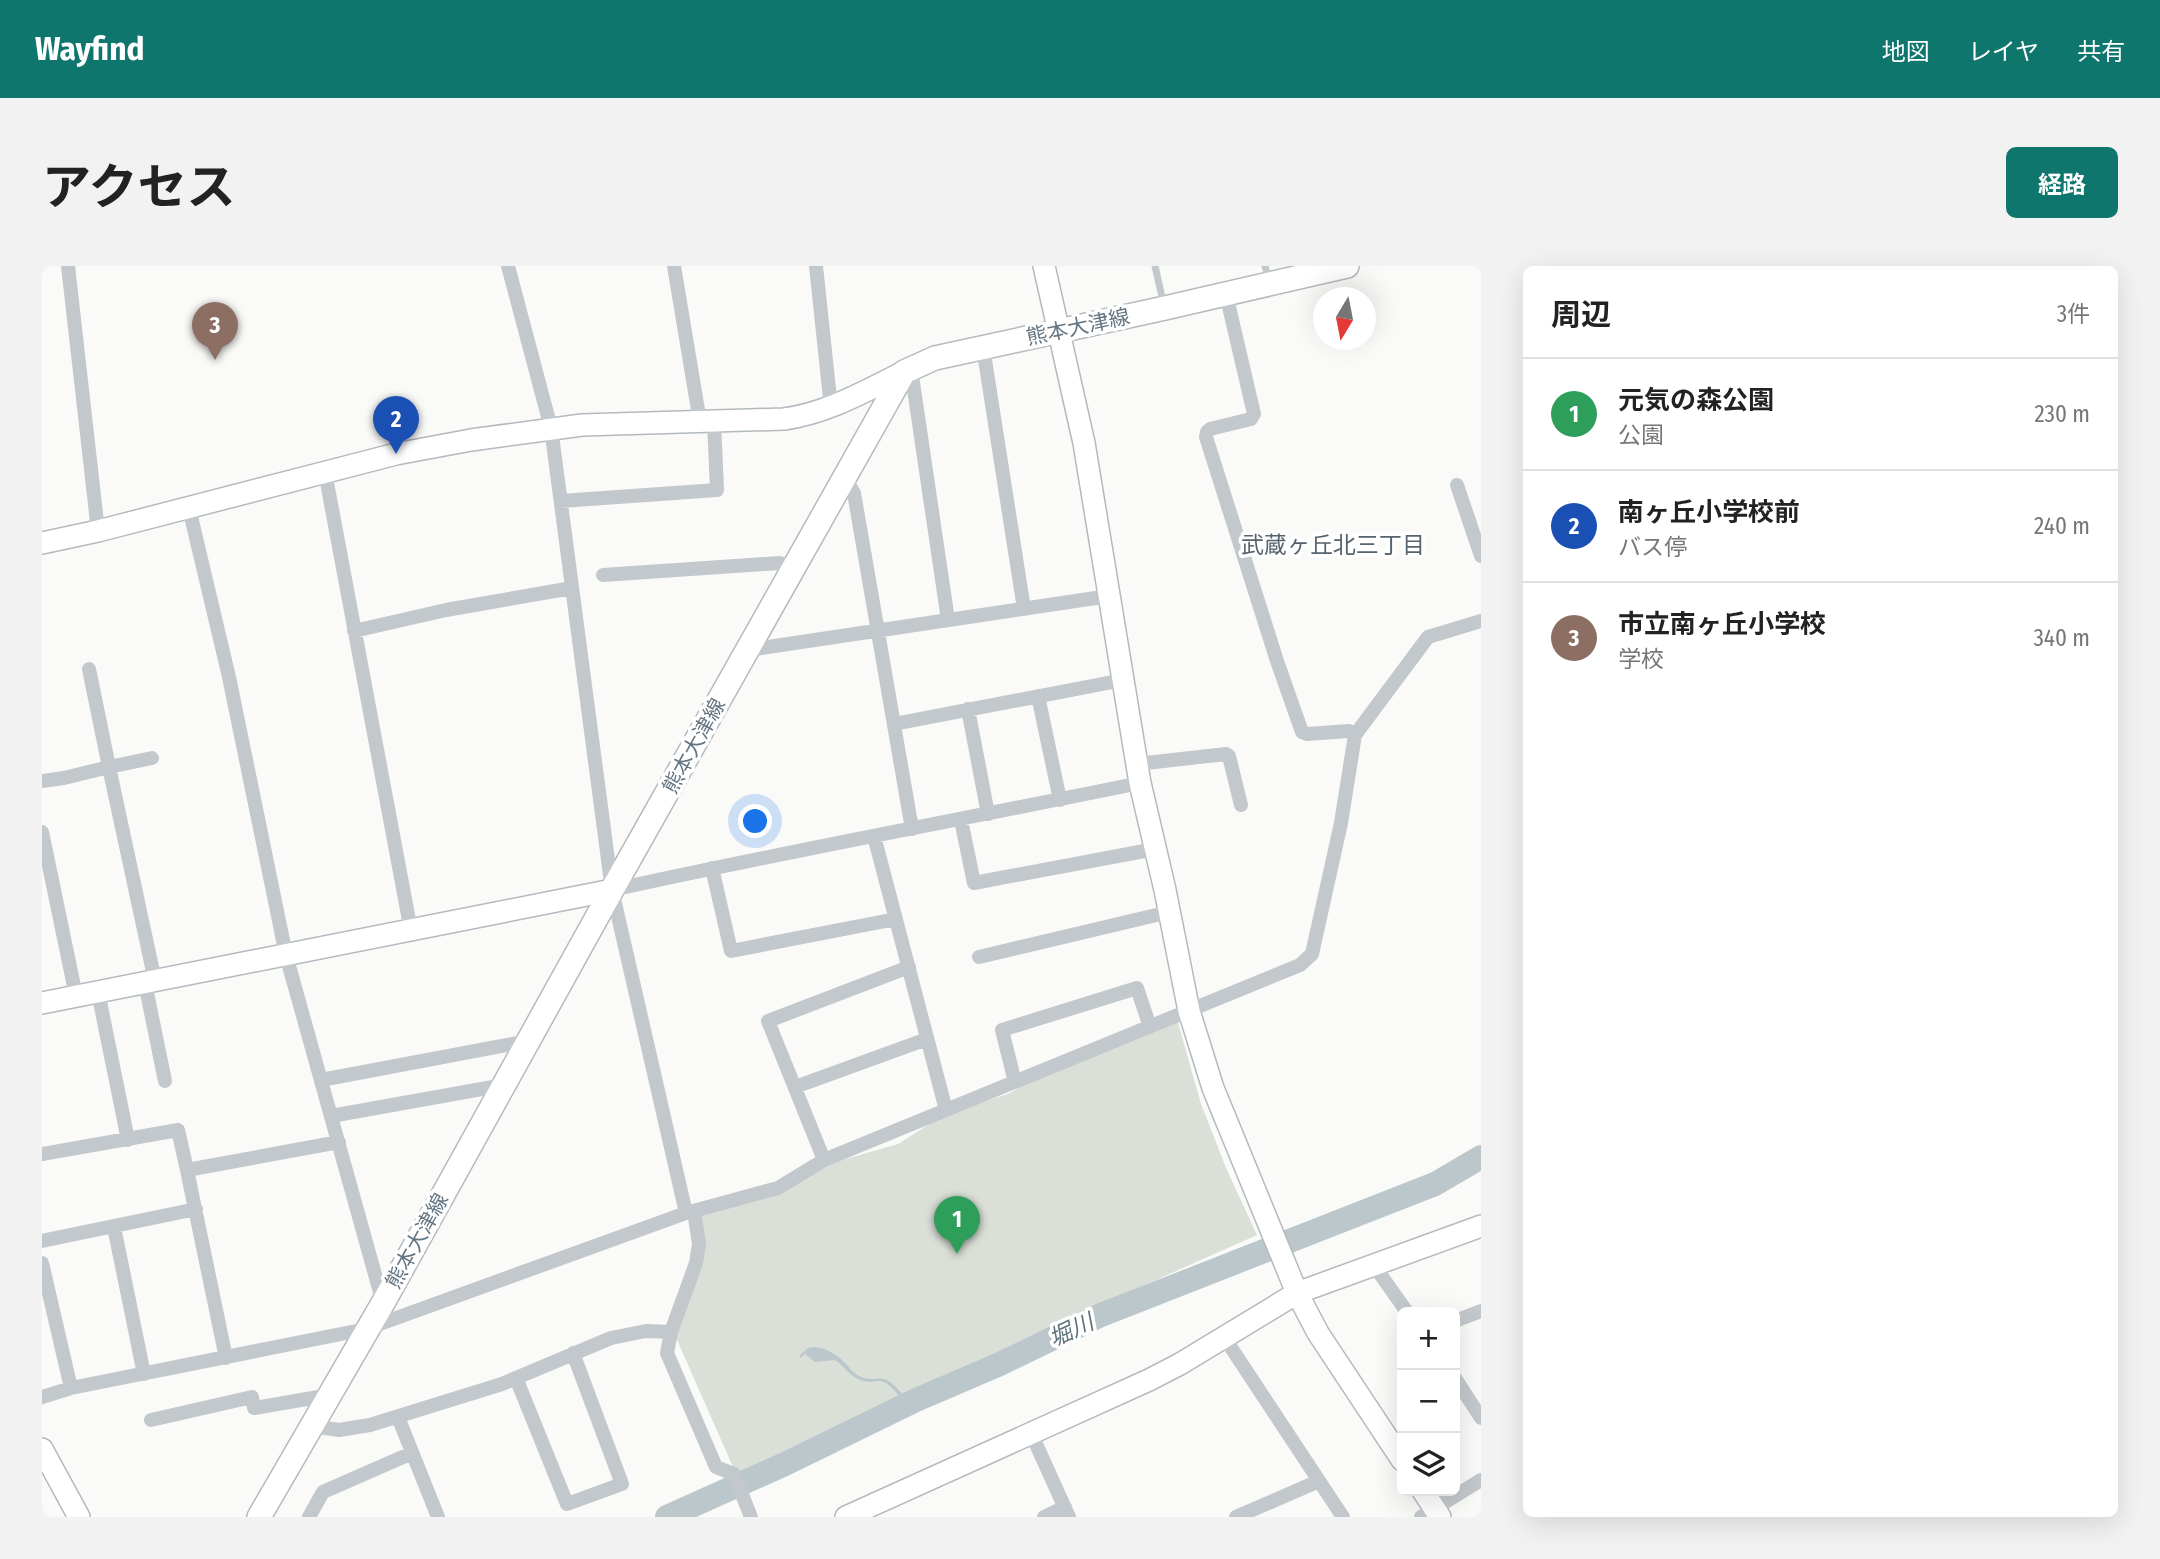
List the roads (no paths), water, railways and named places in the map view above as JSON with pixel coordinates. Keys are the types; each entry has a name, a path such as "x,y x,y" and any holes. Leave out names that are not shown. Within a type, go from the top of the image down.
{"main road":[{"name":"熊本大津線","path":"259,1517 383,1303 612,890 908,370 935,358 1226,294 1268,275 1347,266"}],"street":[{"path":"68,266 98,531"},
{"path":"508,266 551,428 612,890 699,1244 696,1263 671,1332 667,1353 716,1467 734,1474 751,1517"},
{"path":"561,501 717,490 707,421 674,266"},
{"path":"816,266 831,408"},
{"path":"1044,266 1084,443 1139,774 1189,1011 1213,1088 1297,1293 1318,1333 1397,1452"},
{"path":"1226,294 1254,414 1251,419 1210,429 1206,437 1302,732 1307,734 1349,731 1355,736"},
{"path":"983,347 1024,609"},
{"path":"42,543 396,454 551,428 809,416 908,370 948,620"},
{"path":"325,472 411,931"},
{"path":"845,478 854,493 912,829"},
{"path":"1457,485 1481,556"},
{"path":"189,508 229,677 286,955 383,1303"},
{"path":"603,575 780,564 794,568"},
{"path":"354,631 446,610 572,588"},
{"path":"748,650 1109,596"},
{"path":"42,1396 366,1329 690,1212 778,1188 824,1160 1300,965 1312,954 1341,823 1355,736 1428,637 1481,621"},
{"path":"89,668 150,982 165,1081"},
{"path":"894,724 1123,680"},
{"path":"1038,696 1060,800"},
{"path":"968,709 988,814"},
{"path":"42,1003 1060,800 1139,774 1226,754 1229,756 1241,804"},
{"path":"42,781 152,758"},
{"path":"961,820 974,883 1156,849"},
{"path":"42,832 76,996"},
{"path":"874,836 946,1110"},
{"path":"712,868 731,951 896,919"},
{"path":"979,957 1169,912"},
{"path":"824,1160 768,1021 909,967"},
{"path":"1016,1082 1002,1030 1137,988 1150,1027"},
{"path":"97,992 128,1140"},
{"path":"795,1087 928,1040"},
{"path":"321,1080 528,1041"},
{"path":"331,1116 504,1084"},
{"path":"42,1152 178,1130 226,1358"},
{"path":"187,1170 339,1142"},
{"path":"42,1241 196,1209"},
{"path":"857,1515 1149,1380 1297,1293 1481,1226"},
{"path":"114,1227 144,1374"},
{"path":"42,1263 71,1388"},
{"path":"1373,1264 1403,1307"},
{"path":"1460,1319 1481,1311"},
{"path":"312,1426 339,1430 370,1425 516,1378 611,1338 646,1331 671,1332"},
{"path":"1224,1337 1343,1517"},
{"path":"516,1378 567,1504 622,1484 573,1353"},
{"path":"1460,1382 1475,1395 1481,1418"},
{"path":"151,1420 252,1397 254,1408 330,1395"},
{"path":"398,1417 434,1516"},
{"path":"1031,1433 1067,1512 1044,1517"},
{"path":"42,1449 79,1517"},
{"path":"309,1517 323,1492 412,1453"},
{"path":"1236,1517 1319,1480"},
{"path":"1425,1496 1432,1515 1481,1480"}],"lane":[{"path":"1155,266 1165,308"}],"waterway":[{"name":"堀川","path":"667,1517 1101,1315 1435,1184 1481,1157"}],"place":[{"name":"市立南ヶ丘小学校","path":"215,360"},
{"name":"南ヶ丘小学校前","path":"396,454"},
{"name":"元気の森公園","path":"957,1254"}],"district":[{"name":"武蔵ヶ丘北三丁目","path":"1333,545"}]}
